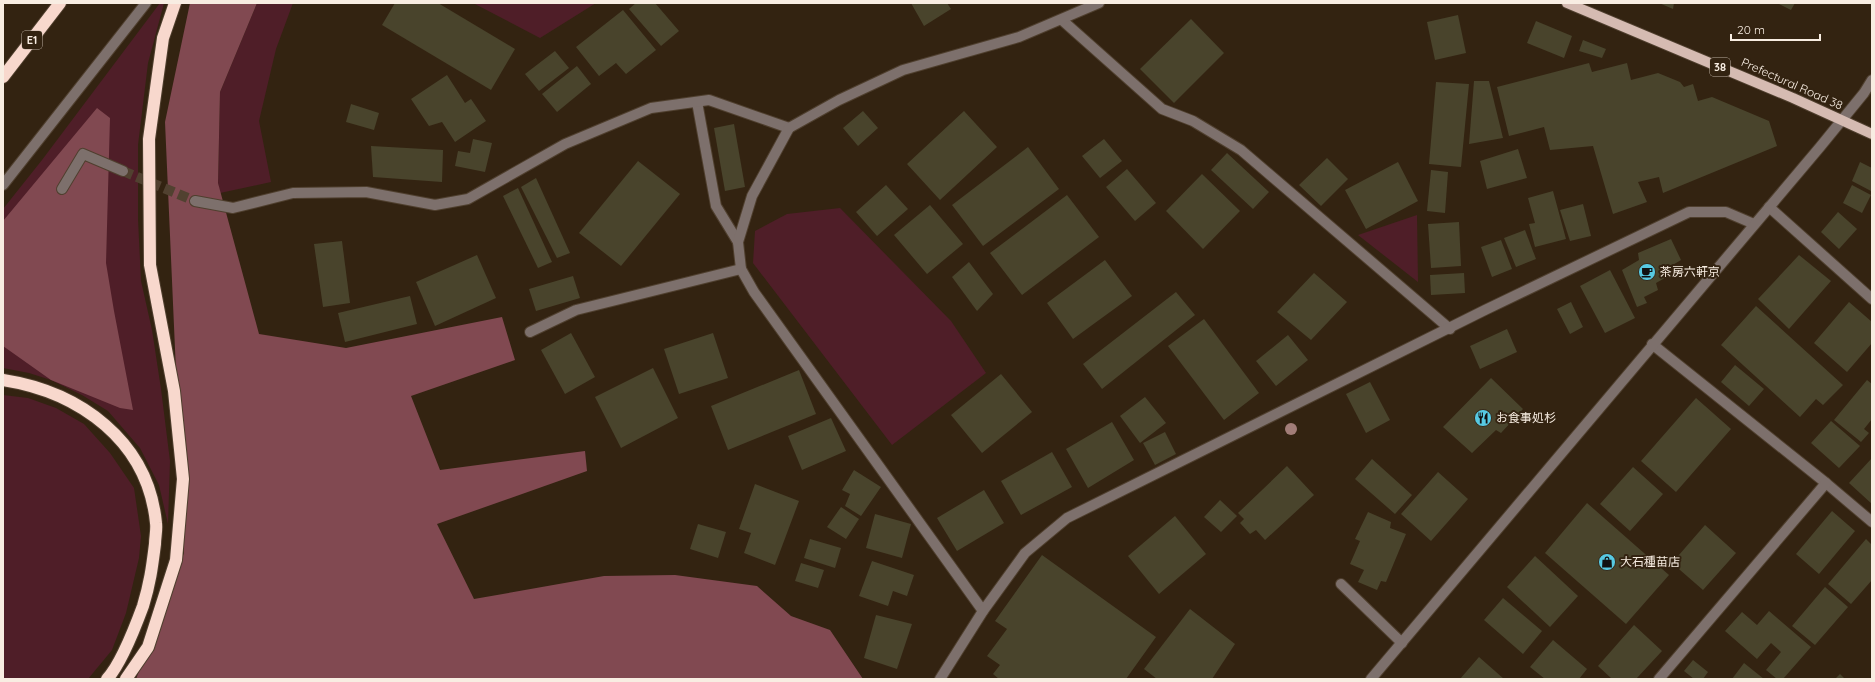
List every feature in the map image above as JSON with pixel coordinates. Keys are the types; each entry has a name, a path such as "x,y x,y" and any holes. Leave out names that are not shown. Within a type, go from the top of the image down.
{"highway":[{"name":"E1","path":"3,77 60,3"},
{"path":"126,679 148,647 176,560 183,479 174,391 150,265 149,139 163,38 174,3"},
{"path":"3,380 26,384 69,400 101,420 130,451 150,490 157,524 151,581 135,629 107,679"}],"main road":[{"name":"Prefectural Road 38","path":"1567,3 1786,95 1872,134"}],"street":[{"path":"3,185 146,3"},
{"path":"983,611 867,447 771,316 741,269 738,242 752,196 789,128 839,100 903,70 1019,37 1099,3"},
{"path":"1062,20 1162,109 1194,121 1242,150 1450,329"},
{"path":"1371,679 1842,120 1864,93 1872,80"},
{"path":"195,201 233,208 293,193 366,192 435,205 468,199 566,144 650,108 709,100 789,128"},
{"path":"697,102 716,206 738,242"},
{"path":"62,189 84,154 123,171"},
{"path":"1769,207 1872,299"},
{"path":"940,679 983,611 1026,553 1067,518 1276,413 1450,329 1485,310 1689,212 1726,212 1754,224"},
{"path":"530,332 576,310 741,269"},
{"path":"1652,344 1826,483 1872,522"},
{"path":"1662,678 1826,483"},
{"path":"1341,584 1402,643"}],"shaded area":[{"path":"160,3 164,3 148,63 138,145 138,219 141,281 152,330 170,461 168,524 159,485 140,448 108,411 82,395 51,380 29,373 3,368 3,209 42,160"},
{"path":"190,3 257,3 220,92 218,183 259,334 346,348 502,317 515,360 411,396 440,470 585,451 587,471 437,524 474,599 604,576 675,575 757,586 791,616 830,630 863,679 136,679 184,553 165,122"},
{"path":"257,3 293,3 276,49 259,121 271,182 220,193 218,183 220,92"},
{"path":"473,3 596,3 540,38"},
{"path":"97,108 110,118 106,263 133,410 120,408 51,380 3,346 3,221"},
{"path":"840,208 951,321 986,373 892,445 753,263 755,231 787,214"},
{"path":"1417,215 1418,282 1358,235"},
{"path":"3,395 28,398 56,408 84,424 110,453 134,488 141,536 139,558 126,613 112,650 88,679 3,679"}],"building":[{"path":"395,3 438,3 515,49 491,90 382,25"},
{"path":"636,3 655,3 679,31 661,46 629,9"},
{"path":"911,3 947,3 951,9 924,26"},
{"path":"1659,3 1674,3 1673,9"},
{"path":"1777,3 1795,3 1791,10"},
{"path":"623,10 656,50 626,74 616,63 599,76 576,47"},
{"path":"1458,15 1466,53 1435,60 1427,22"},
{"path":"1191,19 1224,53 1174,103 1140,69"},
{"path":"1536,21 1572,36 1564,58 1527,43"},
{"path":"1583,40 1606,49 1602,58 1579,51"},
{"path":"555,51 569,68 539,91 525,74"},
{"path":"1589,63 1592,72 1627,63 1631,80 1658,73 1680,82 1684,87 1693,84 1698,101 1712,97 1769,121 1777,146 1663,193 1659,177 1638,182 1647,202 1613,214 1593,146 1550,150 1544,127 1509,136 1497,87"},
{"path":"577,66 591,84 557,112 542,94"},
{"path":"447,75 465,103 471,99 486,121 455,142 442,122 429,126 411,99"},
{"path":"1474,81 1489,81 1503,138 1469,144"},
{"path":"1436,82 1469,84 1461,167 1429,164"},
{"path":"351,104 379,113 374,130 346,122"},
{"path":"863,111 878,128 858,146 843,128"},
{"path":"964,111 997,147 940,200 907,164"},
{"path":"734,124 745,187 725,191 714,128"},
{"path":"473,139 492,143 485,172 455,166 458,151 470,153"},
{"path":"1104,139 1122,161 1100,178 1082,156"},
{"path":"371,146 443,150 442,182 373,177"},
{"path":"1028,147 1059,189 983,246 952,205"},
{"path":"1518,149 1527,178 1487,189 1480,161"},
{"path":"1227,153 1269,192 1253,209 1211,170"},
{"path":"1327,158 1348,179 1321,206 1299,185"},
{"path":"638,161 680,194 621,266 579,233"},
{"path":"1398,162 1418,201 1366,229 1345,190"},
{"path":"1860,162 1872,168 1871,191 1852,181"},
{"path":"1127,169 1156,203 1135,221 1106,187"},
{"path":"1431,170 1448,172 1445,213 1427,211"},
{"path":"1202,174 1240,211 1203,249 1166,211"},
{"path":"536,178 570,253 557,258 521,187"},
{"path":"886,185 908,209 877,236 856,212"},
{"path":"1852,185 1871,195 1862,213 1843,203"},
{"path":"518,188 552,262 538,268 503,196"},
{"path":"1553,191 1566,239 1535,247 1529,224 1535,223 1528,198"},
{"path":"1067,195 1099,237 1022,295 990,253"},
{"path":"1583,204 1591,236 1570,241 1560,210"},
{"path":"930,205 963,244 927,274 894,235"},
{"path":"1838,212 1857,229 1839,249 1821,232"},
{"path":"1459,222 1461,266 1431,268 1428,224"},
{"path":"1525,230 1536,259 1516,267 1504,238"},
{"name":"茶房六軒京","path":"1671,239 1681,260 1671,266 1672,274 1656,283 1658,290 1644,297 1647,303 1637,307 1622,270 1639,260 1638,253"},
{"path":"1501,240 1512,269 1492,277 1481,247"},
{"path":"342,241 350,303 323,307 314,244"},
{"path":"477,255 496,298 435,326 416,282"},
{"path":"1799,255 1831,281 1789,329 1758,299"},
{"path":"1105,260 1132,296 1073,339 1047,303"},
{"path":"969,262 993,294 977,311 952,277"},
{"path":"1610,270 1635,318 1605,333 1580,286"},
{"path":"1314,273 1347,302 1311,340 1277,312"},
{"path":"1464,273 1465,293 1431,295 1430,275"},
{"path":"573,276 580,298 536,311 529,289"},
{"path":"1176,292 1195,315 1102,389 1083,364"},
{"path":"410,296 417,324 345,342 338,313"},
{"path":"1571,302 1583,327 1570,334 1557,309"},
{"path":"1849,302 1872,322 1872,343 1847,372 1814,343"},
{"path":"1756,306 1843,385 1823,405 1816,399 1800,417 1721,345"},
{"path":"1204,319 1259,393 1224,420 1168,346"},
{"path":"1507,329 1517,352 1480,369 1470,346"},
{"path":"571,333 595,377 565,394 541,350"},
{"path":"713,333 728,378 679,394 664,349"},
{"path":"1288,335 1308,360 1276,386 1256,361"},
{"path":"1735,365 1764,389 1749,406 1721,382"},
{"path":"653,368 678,418 621,448 595,397"},
{"path":"799,370 816,414 728,450 711,406"},
{"path":"1001,374 1032,412 982,453 951,415"},
{"name":"お食事処杉","path":"1491,378 1523,409 1501,433 1496,430 1472,453 1443,427"},
{"path":"1867,380 1872,384 1872,419 1864,429 1869,433 1861,442 1834,420"},
{"path":"1370,382 1390,420 1366,433 1346,394"},
{"path":"1145,397 1166,423 1140,443 1120,416"},
{"path":"1696,398 1731,429 1676,492 1641,461"},
{"path":"831,418 846,451 802,470 788,436"},
{"path":"1831,421 1860,446 1839,468 1811,443"},
{"path":"1112,422 1134,460 1088,488 1066,449"},
{"path":"1165,432 1176,454 1155,465 1143,443"},
{"path":"1052,452 1072,487 1021,515 1001,481"},
{"path":"1872,458 1872,504 1849,483"},
{"path":"1372,459 1412,495 1395,514 1355,479"},
{"path":"1287,466 1314,495 1265,540 1256,530 1250,534 1240,523 1244,519 1238,513"},
{"path":"1633,467 1663,494 1630,531 1600,504"},
{"path":"854,470 881,487 861,516 845,506 850,494 842,490"},
{"path":"1438,472 1468,499 1431,541 1401,514"},
{"path":"755,484 799,501 775,565 744,553 751,533 739,529"},
{"path":"984,490 1004,523 957,551 937,518"},
{"path":"1220,500 1237,516 1221,532 1204,517"},
{"path":"1587,503 1669,575 1626,624 1545,553"},
{"path":"841,507 859,519 846,539 827,527"},
{"path":"1832,511 1855,531 1819,574 1796,554"},
{"path":"1368,512 1391,522 1390,528 1406,534 1386,582 1381,581 1377,590 1358,582 1364,570 1350,564 1360,541 1355,539"},
{"path":"875,514 911,524 902,558 866,548"},
{"path":"1175,516 1206,554 1159,594 1128,556"},
{"path":"698,524 726,532 718,558 690,549"},
{"path":"1705,525 1736,553 1703,590 1672,563"},
{"path":"810,539 841,548 835,568 804,558"},
{"path":"1866,539 1872,545 1872,580 1851,604 1828,584"},
{"path":"1042,555 1156,637 1126,679 999,679 993,674 1000,665 987,656 1007,629 995,621"},
{"path":"1535,556 1578,596 1550,627 1507,587"},
{"path":"872,561 914,575 907,596 893,591 888,606 859,596"},
{"path":"801,563 824,570 818,588 795,581"},
{"path":"1825,587 1848,607 1815,645 1792,626"},
{"path":"1503,598 1542,631 1523,654 1484,620"},
{"path":"1190,609 1235,644 1212,679 1157,679 1144,669"},
{"path":"1769,611 1811,647 1783,679 1777,679 1766,670 1781,652 1771,643 1757,659 1725,631 1742,612 1757,625"},
{"path":"876,615 912,624 897,669 864,658"},
{"path":"1634,625 1662,651 1636,679 1612,679 1598,666"},
{"path":"1553,640 1587,669 1579,679 1545,679 1530,667"},
{"path":"1479,657 1504,679 1460,679"},
{"path":"1693,660 1708,672 1703,679 1694,679 1684,671"},
{"path":"1744,663 1764,679 1732,679"},
{"path":"1840,674 1845,679 1835,679"}],"tunnel":[{"path":"123,171 195,201"}],"place":[{"name":"茶房六軒京","path":"1647,272"},
{"name":"お食事処杉","path":"1483,418"},
{"name":"大石種苗店","path":"1607,562"}]}
